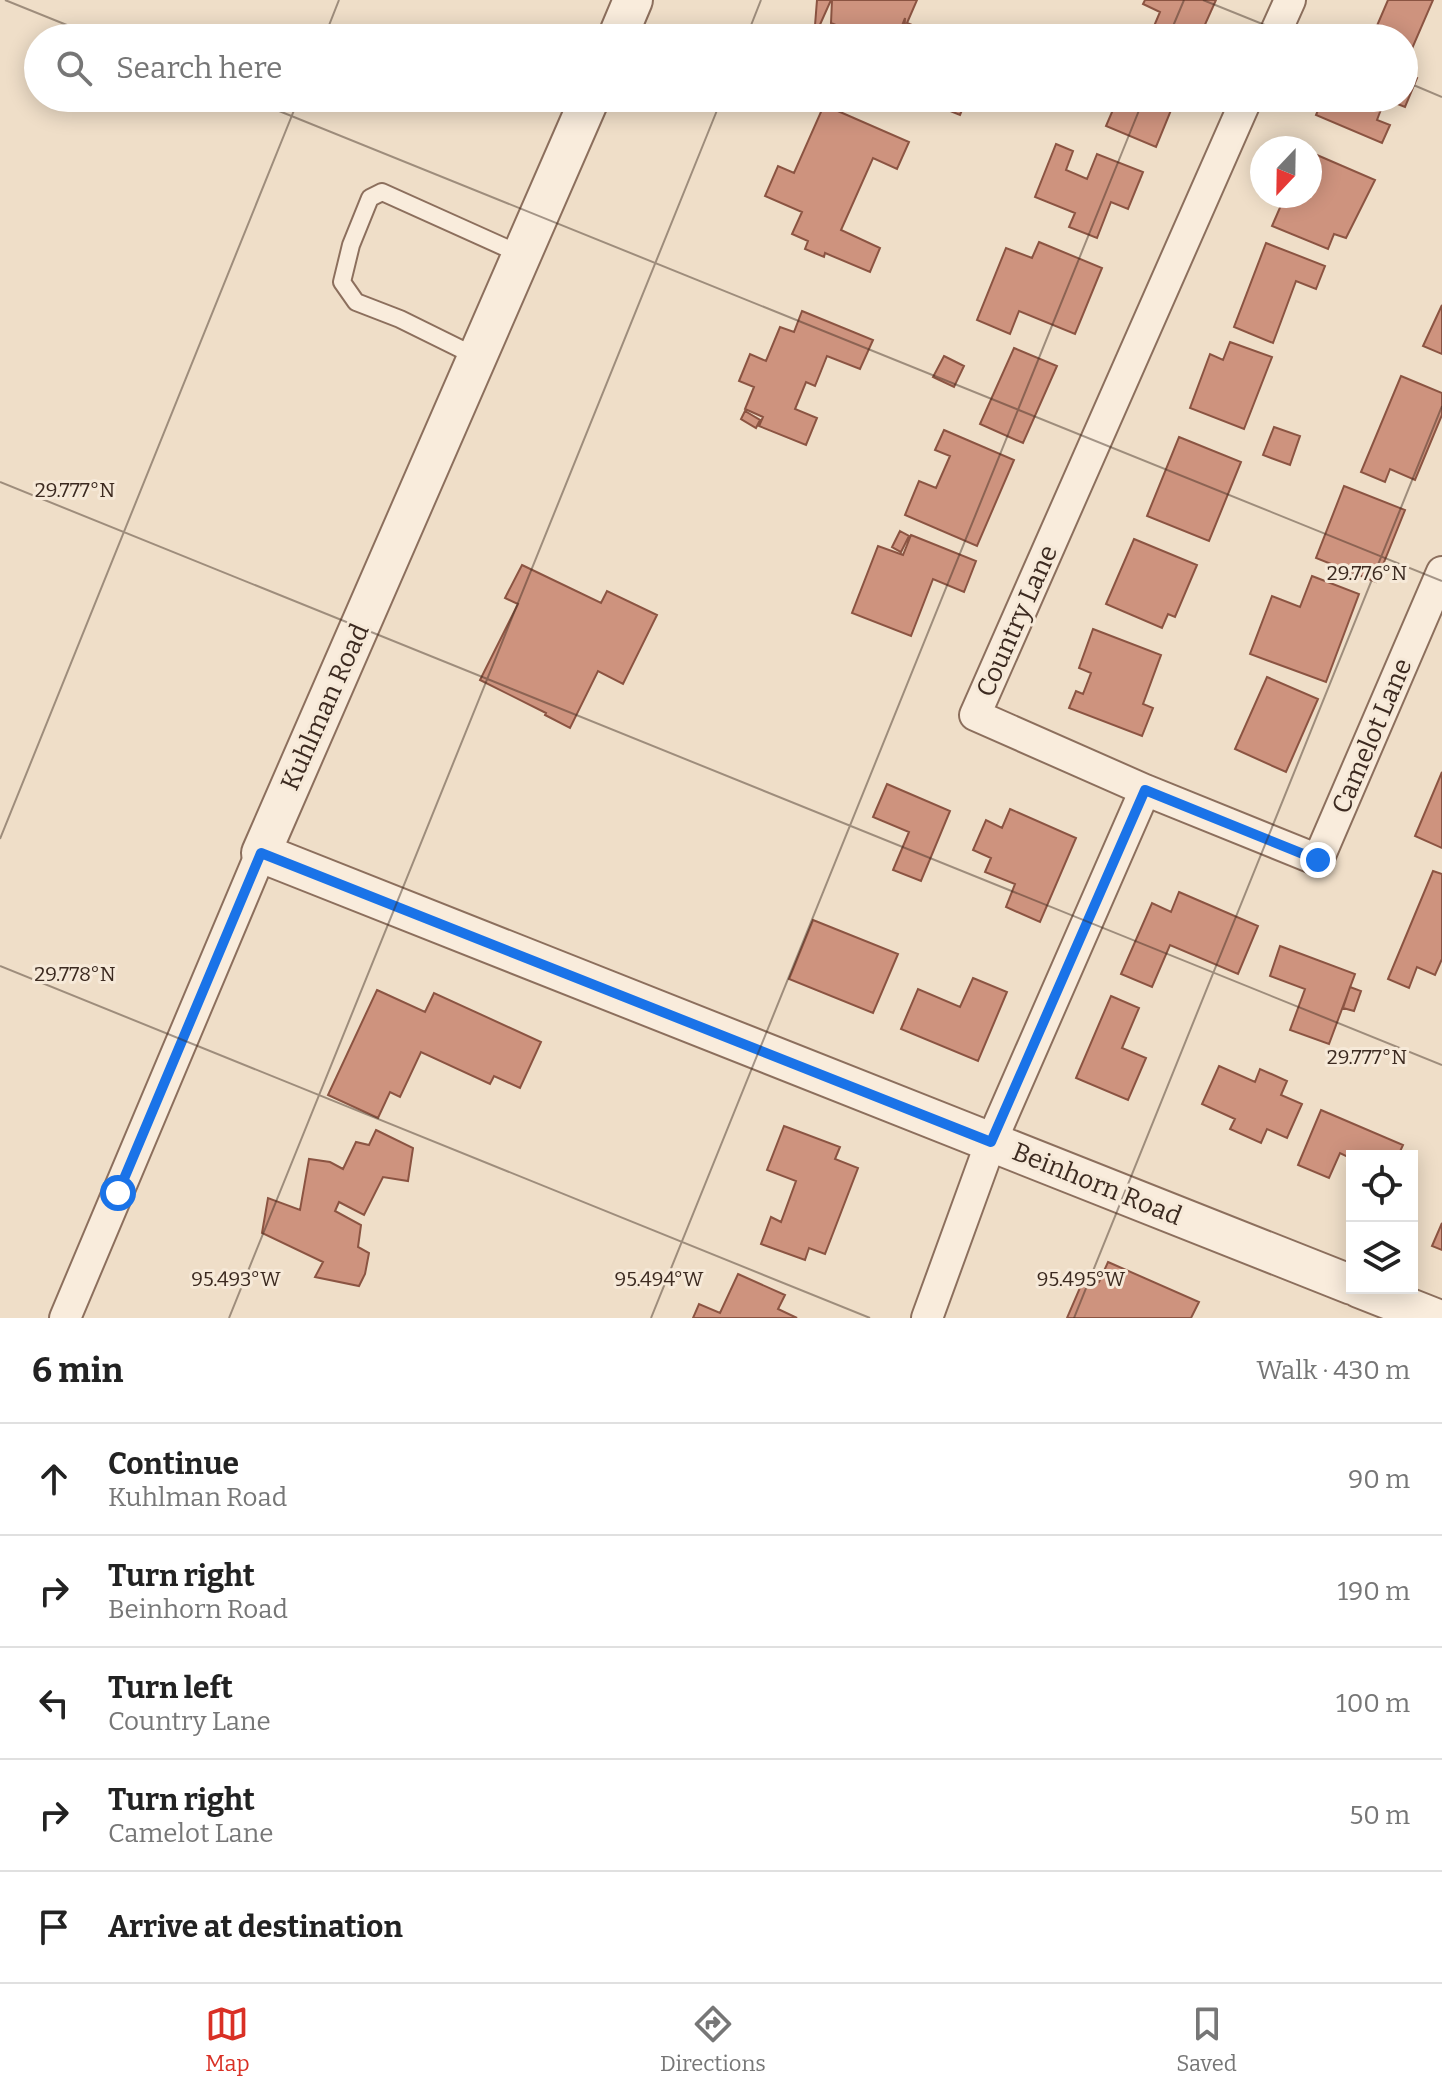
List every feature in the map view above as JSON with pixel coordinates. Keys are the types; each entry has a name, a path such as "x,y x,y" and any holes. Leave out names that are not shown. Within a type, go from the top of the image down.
{"street":[{"path":"623,24 633,0"},
{"path":"1279,24 1290,0"},
{"name":"Kuhlman Road","path":"65,1318 261,853 584,112"},
{"name":"Country Lane","path":"1145,790 975,715 1241,112"},
{"name":"Camelot Lane","path":"1145,790 1318,860 1442,572"},
{"path":"927,1318 991,1142 1145,790"},
{"name":"Beinhorn Road","path":"261,853 1346,1283"},
{"path":"1374,1294 1435,1318"}],"lane":[{"path":"477,357 400,319 356,302 342,282 351,245 370,198 382,192 522,255"}],"building":[{"path":"817,0 831,0 820,24 815,24"},
{"path":"832,0 917,0 907,23 910,24 905,24 905,18 903,24 831,23"},
{"path":"1145,0 1216,0 1205,24 1155,24 1160,12 1143,4"},
{"path":"1388,0 1433,0 1418,35 1418,24 1378,24"},
{"path":"821,112 840,112 909,142 897,169 873,158 841,230 880,248 870,272 825,253 824,257 805,249 808,241 792,234 802,212 765,196 778,166 794,173"},
{"path":"1112,112 1170,112 1156,147 1106,126"},
{"path":"1317,112 1380,112 1377,120 1390,125 1382,143 1316,115"},
{"path":"1056,144 1073,151 1066,170 1087,179 1097,154 1143,172 1128,209 1111,202 1097,238 1069,227 1075,213 1035,197"},
{"path":"1322,157 1375,180 1346,238 1334,234 1328,249 1272,226 1280,208 1322,208"},
{"path":"1039,242 1102,268 1075,334 1019,311 1010,334 977,320 1006,248 1032,258"},
{"path":"1266,243 1325,266 1316,289 1296,281 1273,343 1234,327"},
{"path":"1442,305 1442,354 1423,346"},
{"path":"802,311 873,340 860,369 827,356 815,386 806,382 795,409 817,418 806,445 759,426 763,417 745,409 754,387 739,381 750,354 766,361 780,327 794,332"},
{"path":"1230,342 1272,357 1244,429 1190,408 1210,354 1223,360"},
{"path":"1014,348 1057,366 1023,443 980,424"},
{"path":"944,356 964,366 954,387 933,377"},
{"path":"1401,376 1442,393 1442,415 1415,480 1390,469 1385,482 1361,472"},
{"path":"745,411 760,420 756,428 741,419"},
{"path":"1274,427 1300,436 1290,465 1263,455"},
{"path":"944,430 1014,460 977,546 905,515 919,481 936,488 950,456 935,450"},
{"path":"1179,437 1241,462 1209,541 1147,516"},
{"path":"1344,486 1405,510 1376,582 1316,558"},
{"path":"900,531 909,536 901,552 892,547"},
{"path":"911,535 976,561 964,592 933,579 911,636 852,613 878,546 903,555"},
{"path":"1134,539 1197,565 1175,617 1168,614 1162,628 1106,604"},
{"path":"522,565 601,603 607,591 657,615 623,684 598,671 570,728 480,680 518,604 505,598"},
{"path":"1312,576 1359,594 1326,682 1250,654 1272,596 1300,607"},
{"path":"1093,629 1161,655 1143,704 1153,708 1142,736 1069,708 1076,691 1083,694 1091,673 1079,668"},
{"path":"1267,677 1318,699 1286,772 1235,749"},
{"path":"1442,772 1442,848 1415,836"},
{"path":"887,784 950,811 921,881 893,870 909,832 873,817"},
{"path":"1010,809 1076,838 1040,922 1006,907 1015,884 985,872 991,858 973,850 986,820 1002,828"},
{"path":"1433,871 1442,874 1442,959 1435,975 1417,967 1409,988 1388,979"},
{"path":"1179,892 1258,926 1238,974 1170,945 1152,987 1121,974 1152,903 1171,912"},
{"path":"813,920 898,954 873,1013 789,979"},
{"path":"1280,946 1355,974 1329,1044 1290,1030 1305,989 1270,976"},
{"path":"973,978 1007,992 978,1061 901,1029 918,989 960,1007"},
{"path":"1350,987 1361,991 1354,1011 1343,1008"},
{"path":"377,990 425,1012 434,993 541,1042 520,1088 494,1076 490,1084 421,1052 400,1097 390,1092 378,1118 328,1095"},
{"path":"1111,996 1139,1008 1122,1048 1146,1058 1128,1100 1076,1078"},
{"path":"1219,1066 1255,1082 1260,1069 1287,1081 1281,1095 1302,1104 1287,1138 1267,1129 1261,1143 1230,1129 1235,1119 1202,1104"},
{"path":"1321,1110 1403,1145 1401,1150 1346,1150 1346,1156 1340,1153 1329,1178 1298,1165"},
{"path":"784,1126 840,1147 835,1159 858,1168 825,1254 809,1248 805,1260 761,1244 771,1217 781,1222 796,1181 767,1170"},
{"path":"376,1130 413,1148 408,1181 383,1177 364,1215 339,1202 335,1211 361,1225 358,1247 369,1253 359,1286 315,1277 323,1262 262,1233 268,1198 300,1210 309,1159 330,1162 343,1169 356,1142 369,1145"},
{"path":"1442,1223 1442,1250 1432,1246"},
{"path":"1108,1262 1199,1302 1191,1318 1067,1318 1085,1276 1099,1282"},
{"path":"738,1274 785,1295 778,1309 797,1318 693,1318 699,1304 720,1313"}],"route":[{"path":"118,1193 261,853 991,1142 1145,790 1318,860"}]}
